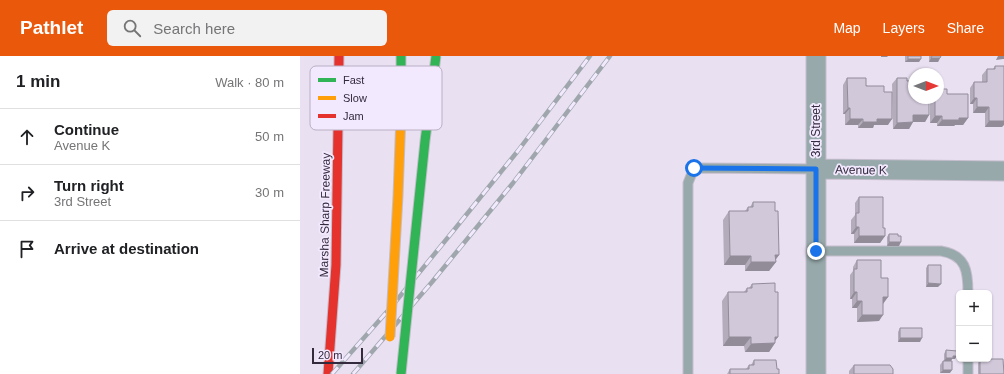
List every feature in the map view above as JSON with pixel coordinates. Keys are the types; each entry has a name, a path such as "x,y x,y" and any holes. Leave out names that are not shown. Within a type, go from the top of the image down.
{"highway":[{"name":"Marsha Sharp Freeway","path":"339,56 339,66"},
{"path":"435,66 436,56"},
{"name":"Marsha Sharp Freeway","path":"328,374 336,265 338,130"},
{"path":"390,342 400,130"},
{"path":"401,374 426,130"}],"street":[{"name":"3rd Street","path":"816,56 816,374"},
{"name":"Avenue K","path":"816,169 1004,171"}],"lane":[{"name":"Avenue K","path":"688,374 688,183 694,168 816,169"},
{"path":"816,251 941,251 950,253 957,257 964,265 968,282 968,290"},
{"path":"968,362 968,374"}],"building":[{"path":"908,56 921,56 921,59 908,59"},
{"path":"932,56 941,56 940,58 931,58"},
{"path":"995,66 1004,66 1004,121 989,121 989,107 977,107 977,98 974,98 974,82 987,82 987,69 995,69"},
{"path":"847,78 866,78 866,86 884,86 884,92 892,92 892,119 877,119 877,122 863,122 863,119 850,119"},
{"path":"897,78 907,78 908,104 929,104 929,115 913,115 913,122 897,123"},
{"path":"944,89 947,89 947,94 968,94 968,118 959,118 959,120 942,120 942,116 935,116 935,104 944,104"},
{"path":"859,197 883,197 883,228 885,228 885,236 859,236 859,227 856,227 856,213 859,213"},
{"path":"753,202 775,202 775,211 778,211 779,255 775,255 776,262 751,262 751,256 730,256 729,211 748,211 748,207 753,207"},
{"path":"889,234 898,234 898,236 901,236 901,242 889,242"},
{"path":"857,260 881,260 881,278 888,278 888,297 883,297 883,315 862,315 862,301 857,301 857,292 854,292 854,269 857,269"},
{"path":"928,265 941,265 941,284 928,283"},
{"path":"775,283 775,292 778,292 778,337 775,337 775,343 751,344 751,337 729,337 728,292 747,292 747,288 752,288 752,284"},
{"path":"900,328 922,328 922,338 900,338"},
{"path":"946,350 956,351 956,356 953,356 953,358 946,358"},
{"path":"992,359 1003,359 1004,374 980,374 980,362 992,362"},
{"path":"754,360 776,360 779,374 730,374 730,369 749,369 749,365 754,365"},
{"path":"943,361 952,361 952,370 943,370"},
{"path":"854,365 890,365 893,369 893,374 854,374"}],"railway":[{"path":"332,374 392,306 454,230 517,152 590,56"},
{"path":"353,374 432,282 513,183 610,56"}],"traffic: jam":[{"path":"339,56 339,66"},
{"path":"328,374 336,265 338,130"}],"traffic: fast":[{"path":"401,56 401,66"},
{"path":"435,66 436,56"},
{"path":"401,374 426,130"}],"traffic: slow":[{"path":"390,337 400,130"}],"route":[{"path":"694,168 816,169 816,251"}]}
